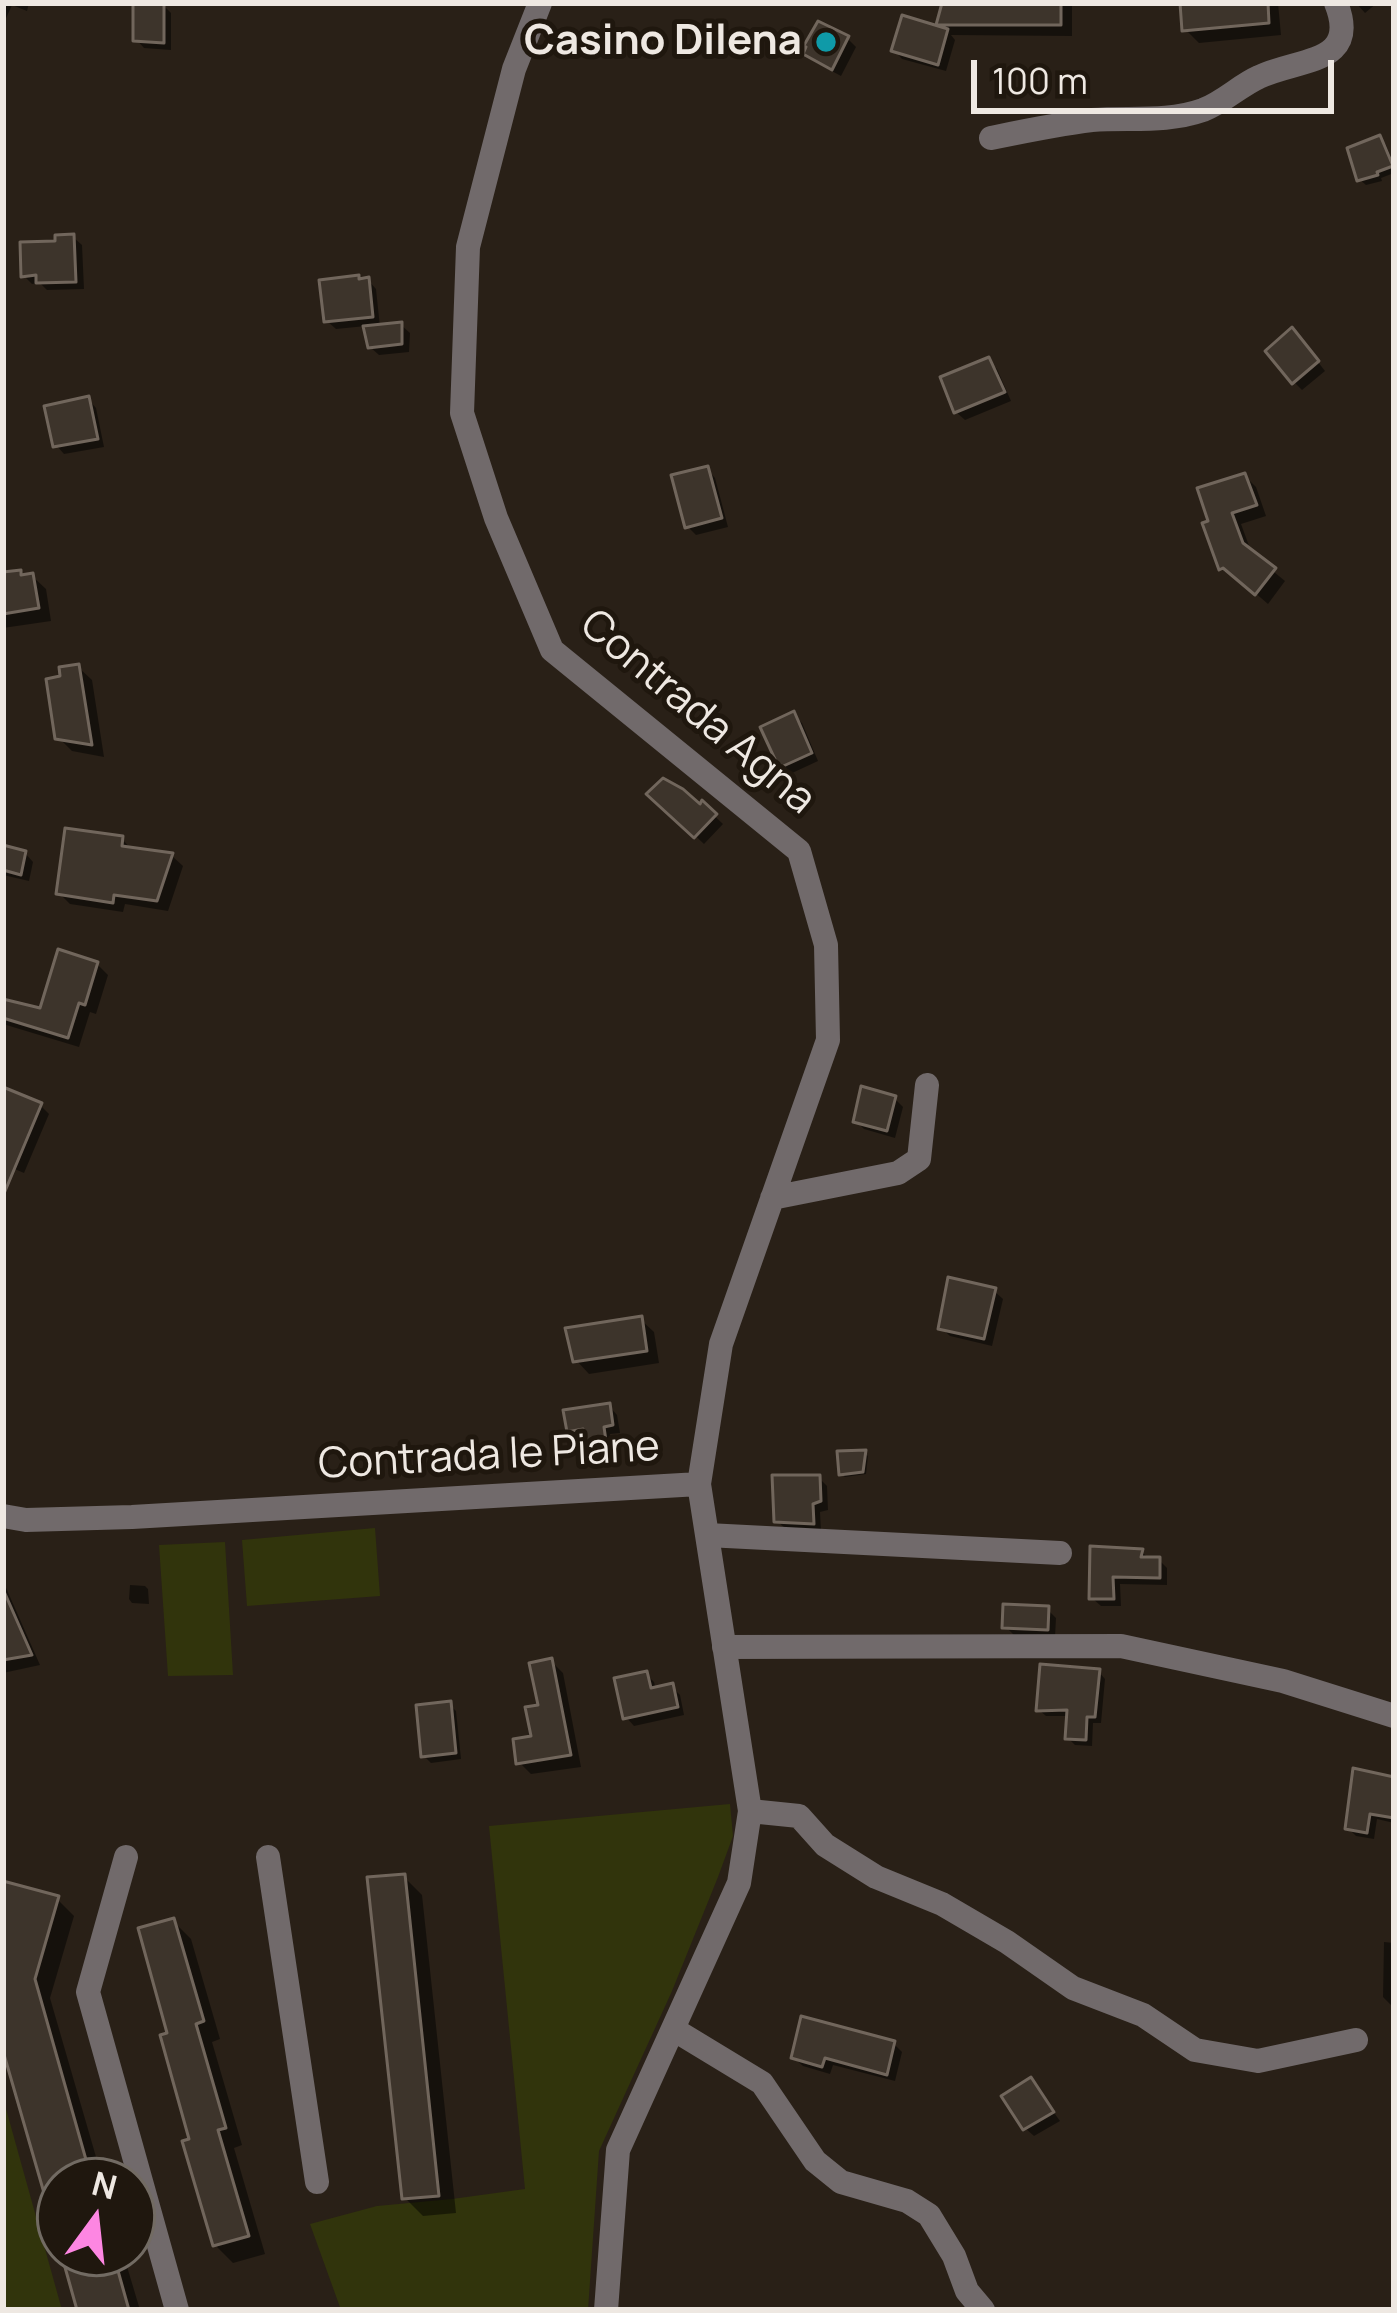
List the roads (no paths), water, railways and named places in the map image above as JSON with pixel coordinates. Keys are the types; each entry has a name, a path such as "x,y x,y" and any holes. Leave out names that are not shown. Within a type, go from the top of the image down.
{"street":[{"name":"Contrada Agna","path":"540,3 514,69 468,247 462,413 496,518 552,650 799,851 826,946 828,1040 722,1344 699,1484"},
{"path":"991,138 1097,120 1174,118 1206,109 1258,77 1331,50 1340,42 1344,27 1336,3"},
{"path":"772,1198 898,1173 919,1159 927,1085"},
{"name":"Contrada le Piane","path":"3,1516 26,1520 132,1517 699,1484 750,1811 739,1882 618,2150 606,2310"},
{"path":"707,1535 1060,1553"},
{"path":"724,1647 1121,1646 1282,1682 1394,1716"},
{"path":"750,1811 799,1816 825,1845 876,1877 942,1904 1073,1988 1143,2014 1195,2050 1258,2061 1356,2040"},
{"path":"127,1857 88,1992 177,2310"},
{"path":"268,1857 317,2182"},
{"path":"673,2029 762,2083 815,2161 841,2182 907,2201 929,2215 954,2256 967,2291 983,2310"}],"place":[{"name":"Casino Dilena","path":"826,42"}]}
